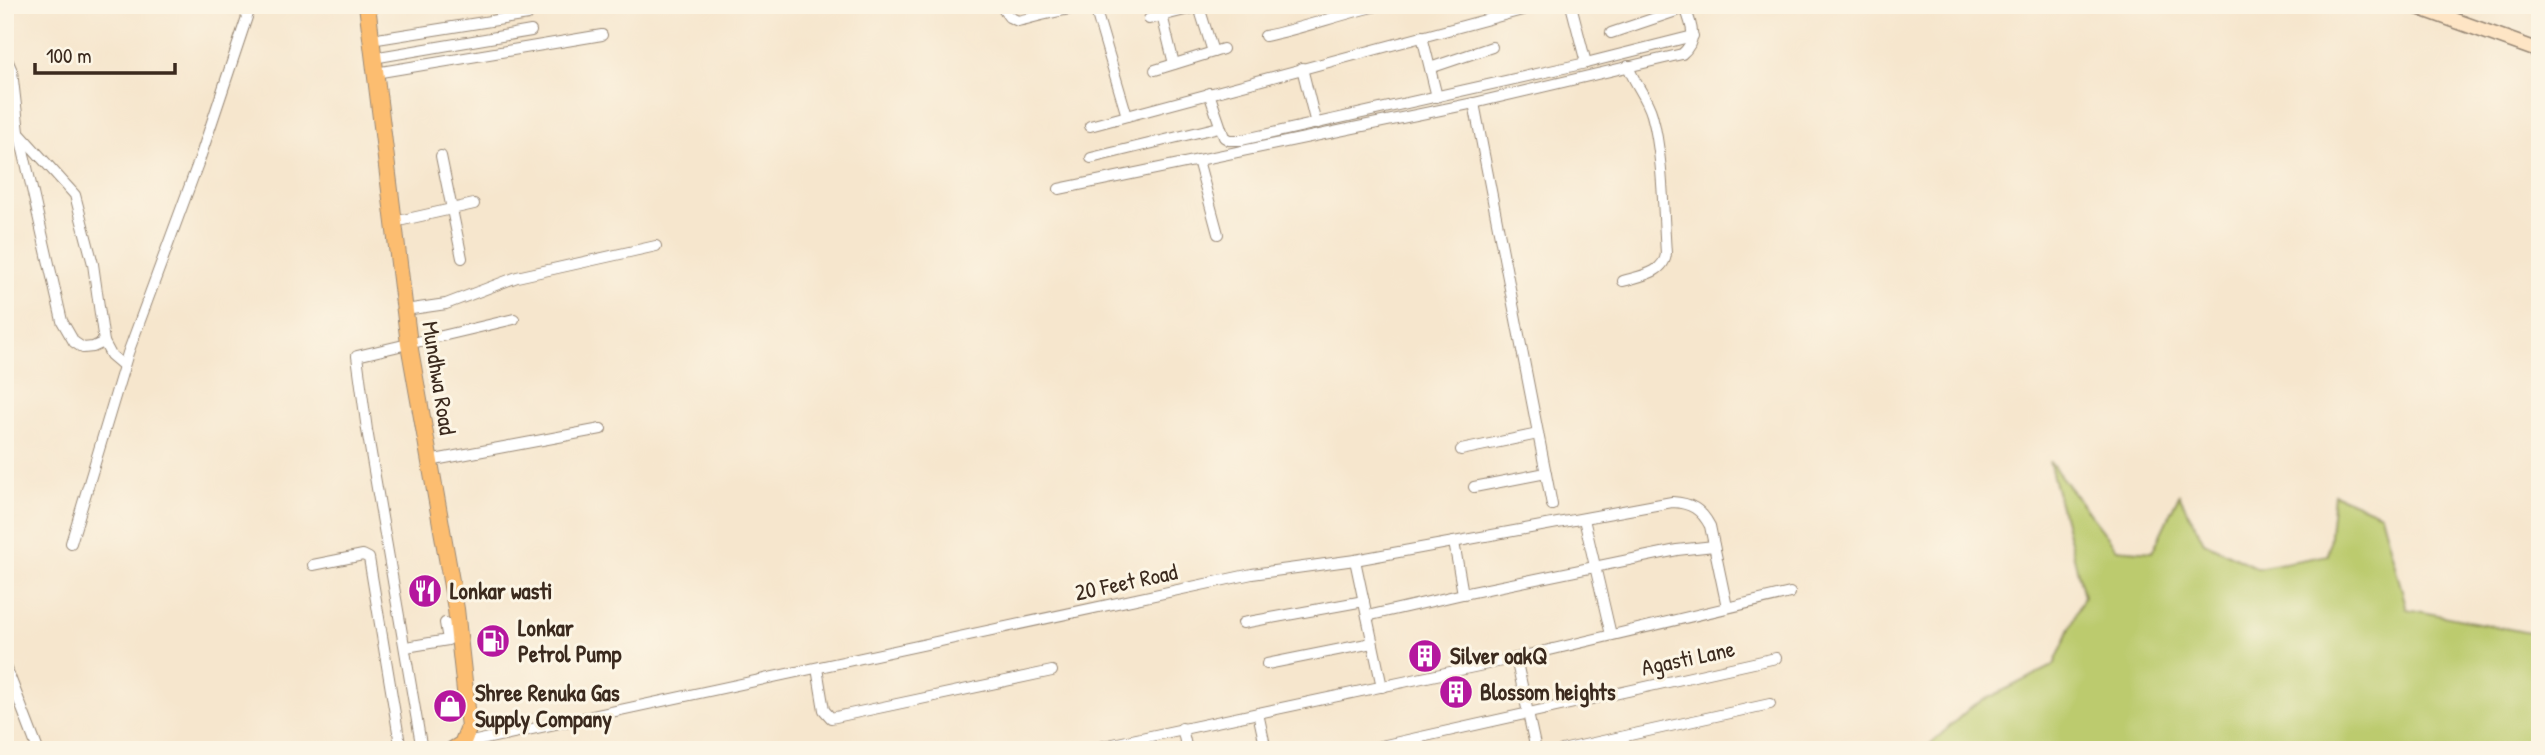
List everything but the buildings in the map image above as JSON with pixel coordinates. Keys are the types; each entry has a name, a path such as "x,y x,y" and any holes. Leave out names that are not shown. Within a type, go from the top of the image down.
{"main road":[{"name":"Mundhwa Road","path":"368,5 409,344 456,608 469,727 457,747"}],"street":[{"path":"71,542 124,366 196,170 251,5"},
{"path":"1000,5 1009,17 1018,21 1078,8 1096,11 1127,116"},
{"path":"1265,36 1308,27 1335,15 1381,5"},
{"path":"1090,126 1541,5"},
{"path":"1571,5 1586,63"},
{"path":"2412,5 2540,51"},
{"path":"2446,18 2457,5"},
{"path":"1149,19 1202,6 1218,50 1155,70"},
{"path":"1059,189 1474,103 1682,54 1690,47 1693,36 1685,7 1611,33"},
{"path":"371,40 528,15"},
{"path":"1162,15 1174,64"},
{"path":"374,65 531,31"},
{"path":"374,65 602,35"},
{"path":"1422,36 1437,97"},
{"path":"1209,93 1224,137 1234,141 1586,63 1693,36"},
{"path":"1430,68 1492,47"},
{"path":"5,55 12,71 19,132 62,321 66,331 83,348 104,342"},
{"path":"1623,281 1658,268 1663,264 1667,253 1652,112 1634,83 1628,66"},
{"path":"1301,68 1316,124"},
{"path":"1474,103 1552,505"},
{"path":"1091,158 1219,127"},
{"path":"19,132 75,195 93,264 104,342 111,355 124,366"},
{"path":"441,156 462,258"},
{"path":"1198,160 1218,234"},
{"path":"394,222 474,204"},
{"path":"405,310 446,304 517,277 656,246"},
{"path":"422,750 367,430 357,356 513,319"},
{"path":"429,461 601,429"},
{"path":"1461,450 1538,435"},
{"path":"1474,487 1546,473"},
{"name":"20 Feet Road","path":"457,747 1252,574 1355,560 1672,502 1685,503 1699,510 1710,526 1727,607"},
{"path":"1584,519 1611,635"},
{"path":"1454,542 1463,594"},
{"path":"1367,616 1677,550 1714,546"},
{"path":"313,565 363,555 369,558 401,750"},
{"path":"1355,560 1382,687"},
{"path":"1085,750 1113,747 1182,728 1516,658 1790,593"},
{"path":"1243,623 1364,601"},
{"path":"406,648 448,640 445,623"},
{"path":"1266,664 1372,643"},
{"path":"1516,658 1536,750"},
{"name":"Agasti Lane","path":"1363,750 1776,659"},
{"path":"5,664 38,750"},
{"path":"817,668 824,710 831,718 1052,671"},
{"path":"1562,750 1770,704"},
{"path":"1258,713 1266,750"},
{"path":"1182,728 1187,750"}],"green space":[{"path":"2049,461 2117,549 2152,552 2179,495 2204,542 2257,568 2328,555 2334,494 2381,514 2407,609 2540,635 2540,750 1924,750 1972,706 2054,665 2084,596"}],"place":[{"name":"Lonkar wasti","path":"425,591"},
{"name":"Lonkar Petrol Pump","path":"493,641"},
{"name":"Silver oakQ","path":"1425,656"},
{"name":"Blossom heights","path":"1456,692"},
{"name":"Shree Renuka Gas Supply Company","path":"450,706"}]}
